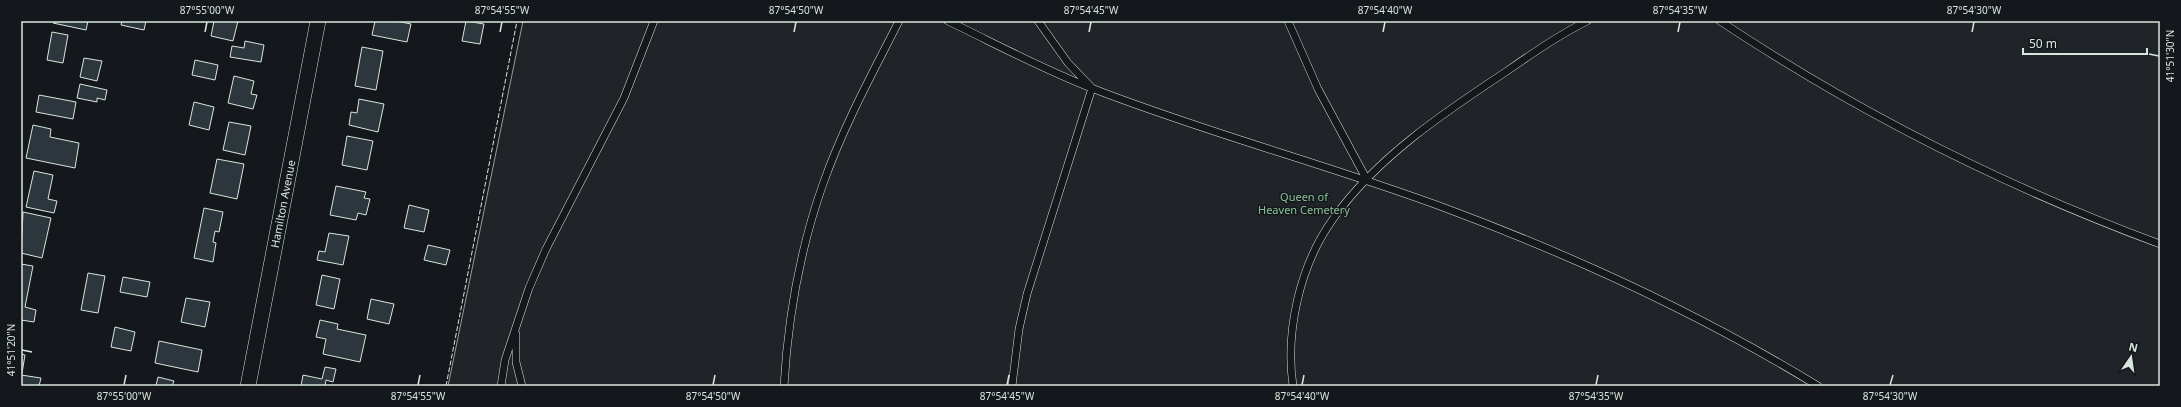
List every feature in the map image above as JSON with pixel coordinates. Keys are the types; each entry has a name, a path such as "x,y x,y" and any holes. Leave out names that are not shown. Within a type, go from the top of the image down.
{"street":[{"name":"Hamilton Avenue","path":"248,386 318,21"}],"lane":[{"path":"501,386 505,360 516,325 546,248 624,98 654,21"},
{"path":"784,386 788,329 801,263 811,224 824,184 854,110 898,21"},
{"path":"948,21 1092,88 1188,123 1367,180 1493,227 1630,285 1751,346 1818,386"},
{"path":"1038,21 1068,63 1092,88"},
{"path":"1288,21 1318,89 1367,180"},
{"path":"1293,386 1290,354 1292,330 1297,307 1310,262 1320,240 1333,219 1367,180 1412,139 1448,111 1535,52 1587,21"},
{"path":"1720,21 1826,87 1943,150 2101,223 2160,244"},
{"path":"1012,386 1019,329 1027,294 1092,88"},
{"path":"516,325 516,362 522,386"}],"green space":[{"name":"Queen of Heaven Cemetery","path":"523,21 2160,21 2160,386 448,386"}],"building":[{"path":"54,21 88,21 86,30 53,23"},
{"path":"122,21 146,21 144,30 121,25"},
{"path":"214,21 238,21 233,41 211,36"},
{"path":"375,21 396,21 411,24 407,42 372,35"},
{"path":"466,21 484,24 480,44 462,41"},
{"path":"52,32 68,35 63,63 47,60"},
{"path":"245,41 264,45 261,62 230,57 232,46 244,48"},
{"path":"362,47 383,51 376,90 355,86"},
{"path":"84,58 102,61 97,81 80,77"},
{"path":"195,60 218,65 215,80 192,75"},
{"path":"234,76 254,81 251,94 257,95 253,109 228,103"},
{"path":"80,84 107,90 105,100 97,98 97,102 77,98"},
{"path":"39,95 76,102 73,119 36,112"},
{"path":"359,99 384,104 378,132 349,125 351,112 357,113"},
{"path":"194,102 214,107 209,130 189,125"},
{"path":"229,122 251,126 245,155 223,150"},
{"path":"33,125 51,129 50,137 79,143 75,168 26,158"},
{"path":"347,136 373,141 367,170 342,165"},
{"path":"217,159 244,164 237,199 210,193"},
{"path":"34,171 53,175 48,199 57,201 54,213 26,207"},
{"path":"336,186 366,192 364,198 370,199 366,215 358,213 356,220 330,215"},
{"path":"409,205 429,210 424,232 404,228"},
{"path":"204,208 223,212 219,232 215,231 213,242 216,243 213,262 194,258"},
{"path":"23,212 51,218 42,258 21,253"},
{"path":"329,233 349,236 343,265 317,260 319,251 325,252"},
{"path":"428,245 450,250 446,265 424,260"},
{"path":"21,264 33,266 25,307 36,310 34,322 21,320"},
{"path":"88,273 105,276 98,313 81,310"},
{"path":"322,275 340,279 334,309 316,305"},
{"path":"123,277 150,282 147,297 120,292"},
{"path":"186,298 210,302 205,327 181,322"},
{"path":"371,299 394,304 389,324 367,319"},
{"path":"320,320 338,324 337,329 366,335 360,362 323,354 326,339 316,337"},
{"path":"115,327 135,332 131,351 111,347"},
{"path":"159,341 202,350 198,372 155,363"},
{"path":"21,354 25,355 22,373 21,373"},
{"path":"325,367 336,369 333,382 326,380 325,386 301,386 303,375 322,379"},
{"path":"21,375 41,378 39,386 21,386"},
{"path":"158,377 174,381 172,386 156,386"}],"fence":[{"path":"446,386 517,21"}]}
